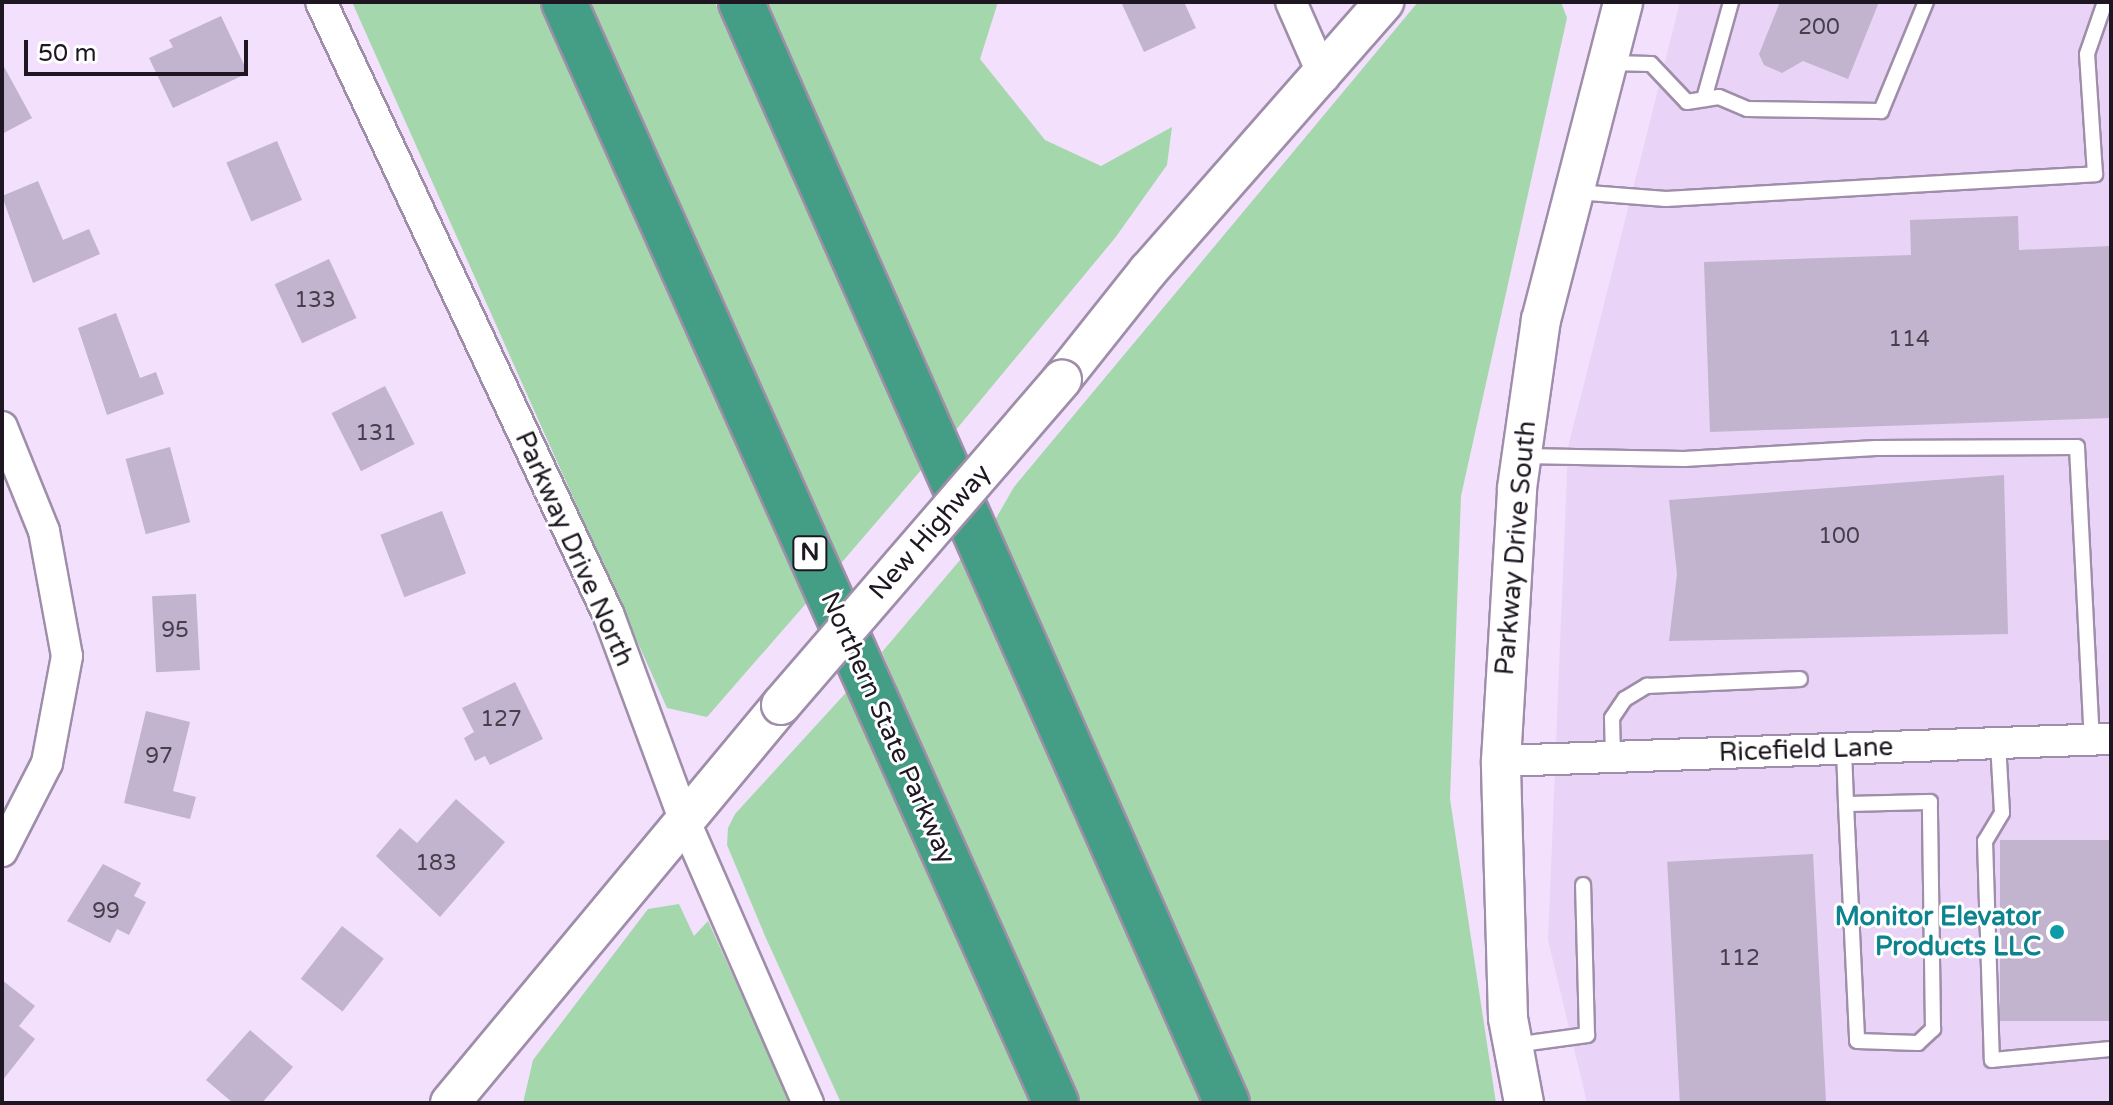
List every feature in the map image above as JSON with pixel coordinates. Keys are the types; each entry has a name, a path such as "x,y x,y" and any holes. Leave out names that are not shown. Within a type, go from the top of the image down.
{"highway":[{"name":"Northern State Parkway","path":"564,2 1056,1103"},
{"path":"741,2 1227,1103"}],"street":[{"name":"Parkway Drive North","path":"321,2 609,616 686,824 808,1103"},
{"path":"1291,2 1324,77"},
{"name":"New Highway","path":"450,1103 686,824 781,705 1062,379 1148,271 1324,77 1384,2"},
{"name":"Parkway Drive South","path":"1524,1103 1508,1018 1501,761 1506,626 1522,456 1541,320 1623,2"},
{"path":"2,427 44,531 67,656 47,763 2,851"},
{"name":"Ricefield Lane","path":"1501,761 2101,739"}],"lane":[{"path":"1704,99 1731,2"},
{"path":"1605,63 1651,64 1687,102 1719,97 1747,109 1881,111 1926,2"},
{"path":"1572,192 1666,199 2095,174 2087,54 2105,2"},
{"path":"1522,456 1684,459 1876,448 2077,447 2101,739"},
{"path":"1613,758 1612,718 1625,699 1647,686 1800,679"},
{"path":"1998,743 2002,813 1985,841 1992,1060 2111,1049"},
{"path":"1844,749 1846,804 1857,1041 1918,1043 1933,1029 1930,802 1846,804"},
{"path":"1514,1045 1587,1035 1583,885"}],"shaded area":[{"path":"1680,2 2111,2 2111,1103 1587,1103 1548,940 1568,447"}],"green space":[{"path":"352,2 542,2 809,600 707,717 667,708"},
{"path":"586,2 715,2 922,469 837,568"},
{"path":"766,2 998,2 980,59 1045,140 1101,166 1172,127 1167,165 1115,238 950,437"},
{"path":"1418,2 1561,2 1567,18 1461,496 1450,799 1496,1103 1252,1103 995,520 1014,487"},
{"path":"966,553 1208,1103 1074,1103 1051,1055 882,652"},
{"path":"853,685 1033,1103 841,1103 765,936 727,845 728,828 735,814"},
{"path":"679,904 694,936 708,921 791,1103 523,1103 533,1060 648,909"}],"building":[{"path":"1121,2 1184,2 1196,28 1144,52"},
{"path":"1780,2 1879,2 1848,79 1803,61 1782,73 1764,65 1759,54"},
{"path":"221,16 248,73 173,108 149,58 173,47 169,40"},
{"path":"2,63 32,118 2,134"},
{"path":"277,141 302,200 251,221 226,162"},
{"path":"38,181 63,240 89,229 100,254 33,283 2,196"},
{"path":"2018,216 2019,250 2111,246 2111,418 1710,432 1704,262 1911,255 1910,220"},
{"path":"329,259 356,318 302,343 275,284"},
{"path":"116,313 140,378 156,372 164,394 107,415 78,328"},
{"path":"385,386 415,444 361,471 332,413"},
{"path":"170,447 190,522 146,534 126,459"},
{"path":"2004,475 2008,634 1669,641 1677,574 1669,500"},
{"path":"442,511 466,574 404,597 380,535"},
{"path":"196,594 200,670 156,672 152,596"},
{"path":"515,682 543,739 490,765 485,756 475,761 464,738 474,732 462,708"},
{"path":"146,711 190,722 173,791 196,797 190,819 124,803"},
{"path":"456,799 505,842 440,917 376,856 400,828 417,843"},
{"name":"Monitor Elevator Products LLC","path":"2000,840 2111,840 2111,1021 2000,1021"},
{"path":"1813,854 1826,1103 1680,1103 1667,862"},
{"path":"103,864 141,883 134,896 146,902 129,935 117,929 110,943 67,921"},
{"path":"342,926 384,959 343,1011 301,979"},
{"path":"2,980 35,1006 19,1026 35,1039 2,1081"},
{"path":"250,1030 293,1067 262,1103 233,1103 206,1080"}],"place":[{"name":"Monitor Elevator Products LLC","path":"2057,932"}]}
